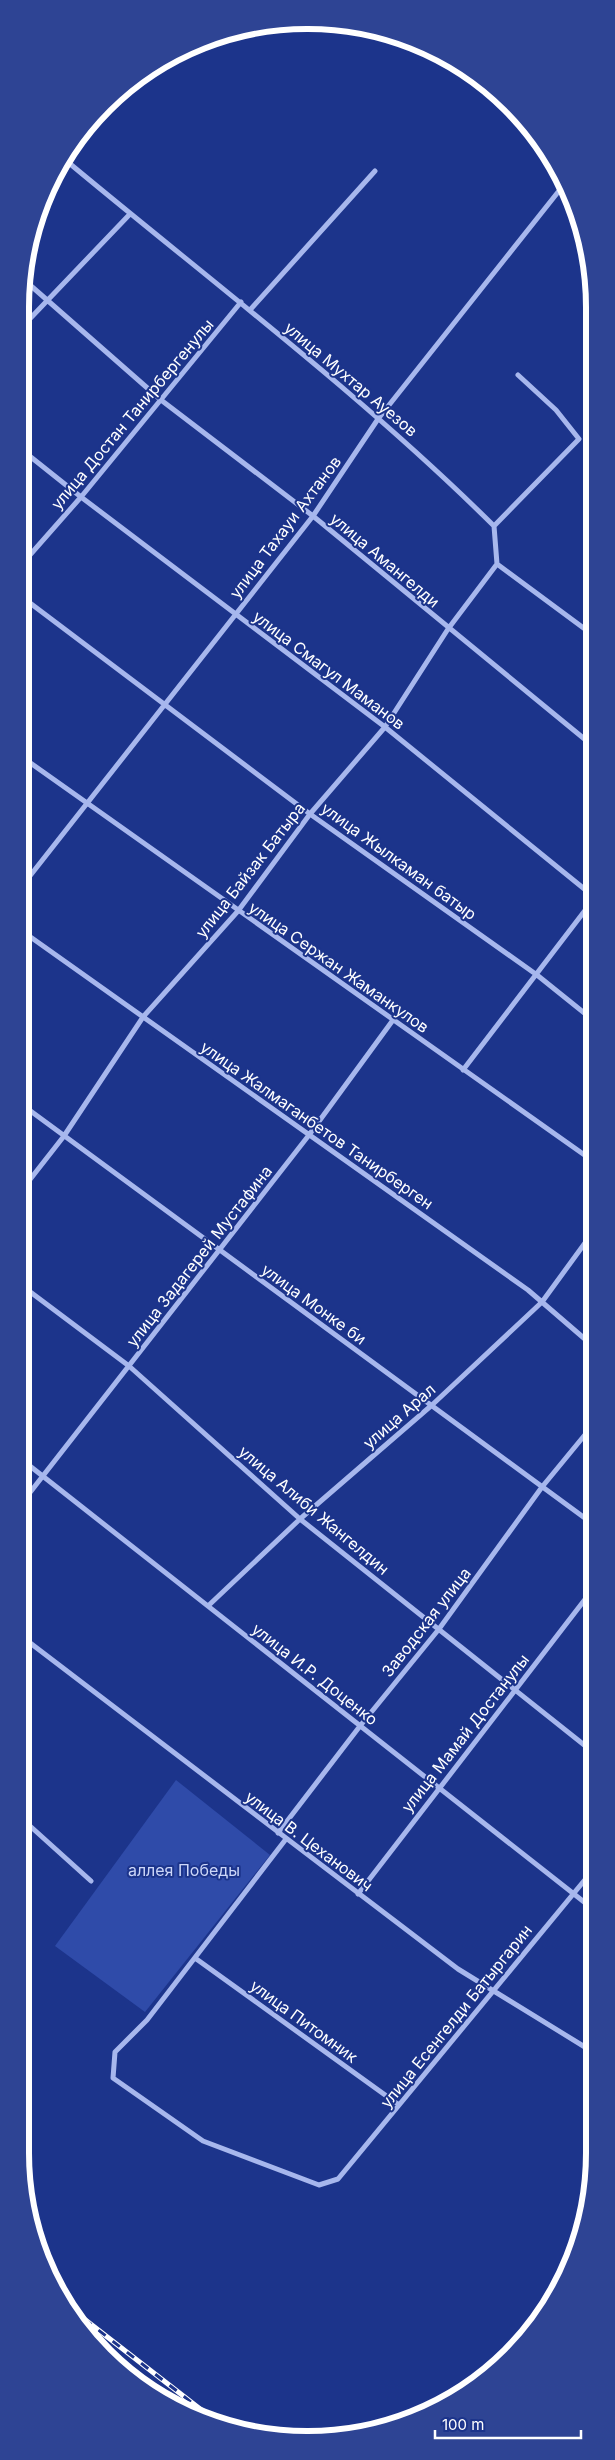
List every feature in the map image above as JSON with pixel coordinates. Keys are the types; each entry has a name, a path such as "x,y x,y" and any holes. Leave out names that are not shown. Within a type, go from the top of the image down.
{"street":[{"name":"улица Мухтар Ауезов","path":"70,163 130,214 157,233 241,302 378,418 434,466 494,526"},
{"path":"250,310 375,171"},
{"name":"улица Тахауи Ахтанов","path":"29,877 313,516 378,418 560,189"},
{"path":"29,319 130,214"},
{"name":"улица Амангелди","path":"30,284 161,400 313,516 586,741"},
{"name":"улица Достан Танирбергенулы","path":"29,556 81,497 241,302"},
{"path":"518,375 556,410 579,439 494,526 497,564 586,631"},
{"name":"улица Смагул Маманов","path":"29,456 384,726 586,891"},
{"name":"улица Байзак Батыра","path":"29,1181 64,1136 143,1017 238,911 310,814 384,726 448,629 497,564"},
{"name":"улица Жылкаман батыр","path":"29,602 310,814 537,975 586,1015"},
{"name":"улица Сержан Жаманкулов","path":"29,763 586,1158"},
{"path":"463,1070 586,908"},
{"name":"улица Жалмаганбетов Танирберген","path":"29,936 542,1302 586,1341"},
{"name":"улица Задагерей Мустафина","path":"29,1494 309,1135 393,1020"},
{"name":"улица Монке би","path":"29,1110 586,1520"},
{"name":"улица Арал","path":"208,1606 300,1519 432,1405 542,1302 586,1240"},
{"name":"улица Алиби Жангелдин","path":"29,1291 128,1366 300,1519 586,1747"},
{"name":"Заводская улица","path":"278,1833 360,1726 439,1629 542,1487 586,1432"},
{"name":"улица И.Р. Доценко","path":"29,1465 586,1904"},
{"name":"улица Мамай Достанулы","path":"358,1894 438,1787 586,1597"},
{"name":"улица В. Цеханович","path":"29,1642 458,1969 586,2048"},
{"path":"29,1825 91,1880"},
{"path":"195,1958 286,1839"},
{"name":"улица Есенгелди Батыргарин","path":"195,1958 147,2020 115,2052 113,2078 203,2141 319,2185 338,2179 586,1878"},
{"name":"улица Питомник","path":"195,1958 399,2105"}],"green space":[{"name":"аллея Победы","path":"176,1780 270,1855 145,2012 55,1946"}],"railway":[{"path":"84,2319 202,2410"}]}
